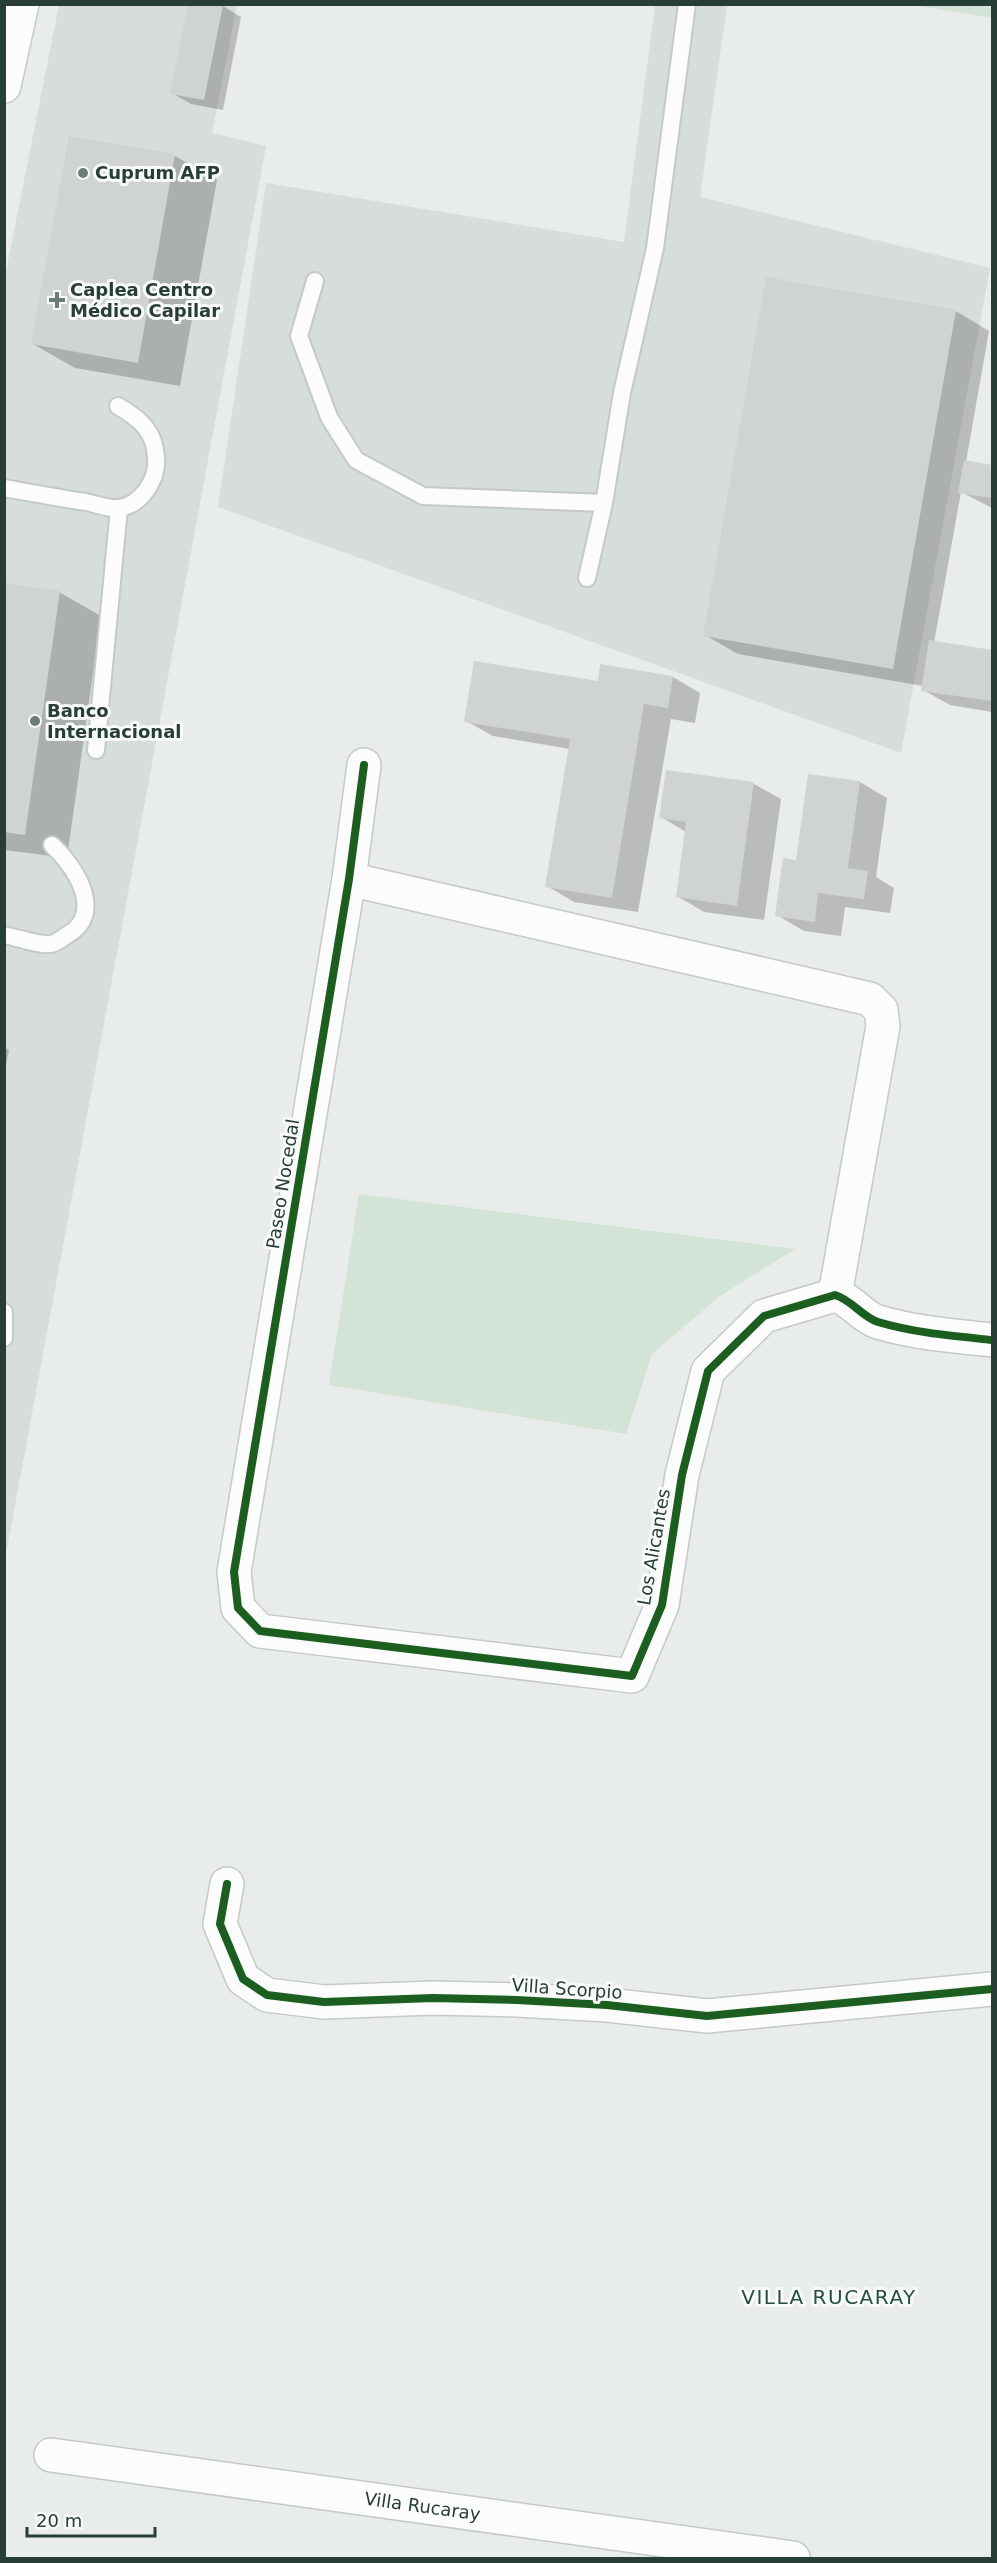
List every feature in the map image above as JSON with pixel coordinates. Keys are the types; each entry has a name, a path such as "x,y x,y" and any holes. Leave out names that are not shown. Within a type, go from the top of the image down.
{"street":[{"path":"4,87 22,4"},
{"name":"Paseo Nocedal","path":"238,1608 234,1572 349,879 364,765"},
{"path":"349,879 870,999 881,1010 883,1026 835,1295 846,1298 875,1321 935,1334 993,1340"},
{"name":"Los Alicantes","path":"238,1608 260,1631 632,1676 662,1605 682,1475 708,1371 764,1316 835,1295"},
{"name":"Villa Scorpio","path":"227,1884 220,1923 243,1979 267,1995 324,2002 433,1998 517,2000 607,2005 707,2016 993,1989"},
{"name":"Villa Rucaray","path":"51,2455 793,2559"}],"lane":[{"path":"587,578 604,503 622,393 656,237 668,133 687,4"},
{"path":"315,281 299,336 328,417 356,460 423,496 604,503"},
{"path":"4,488 118,508 140,497 154,479 157,461 155,445 148,429 136,417 118,406"},
{"path":"96,750 118,508"},
{"path":"4,935 50,944 77,930 86,911 85,896 74,868 52,845"},
{"path":"4,1312 4,1338"}],"shaded area":[{"path":"59,5 237,5 212,133 266,146 5,1560 5,276"},
{"path":"655,5 727,5 700,197 990,268 901,753 218,507 266,183 624,242"}],"green space":[{"path":"978,4 992,8 992,18 914,5"},
{"path":"359,1194 795,1249 720,1296 652,1354 626,1434 329,1385"}],"building":[{"path":"188,4 223,5 204,100 170,94"},
{"path":"69,136 175,154 138,363 31,344"},
{"path":"766,277 956,310 893,669 703,636"},
{"path":"964,460 992,465 992,498 958,493"},
{"path":"4,583 60,591 25,835 4,832"},
{"path":"929,640 992,650 992,701 921,691"},
{"path":"474,661 598,681 600,664 673,676 668,708 644,704 612,898 545,887 570,739 464,722"},
{"path":"666,770 754,782 737,906 676,897 686,822 659,818"},
{"path":"808,774 860,781 848,868 868,871 864,899 818,893 815,922 775,916 783,858 796,860"}],"cycle path":[{"path":"364,765 349,879 234,1572 238,1608 260,1631 632,1676 662,1605 682,1475 708,1371 764,1316 835,1295 878,1322 920,1331 992,1340"},
{"path":"227,1884 220,1924 243,1979 267,1995 324,2002 433,1998 517,2000 607,2005 707,2016 992,1989"}],"place":[{"name":"Cuprum AFP","path":"83,173"},
{"name":"Caplea Centro Médico Capilar","path":"57,300"},
{"name":"Banco Internacional","path":"35,721"}],"district":[{"name":"VILLA RUCARAY","path":"829,2297"}]}
